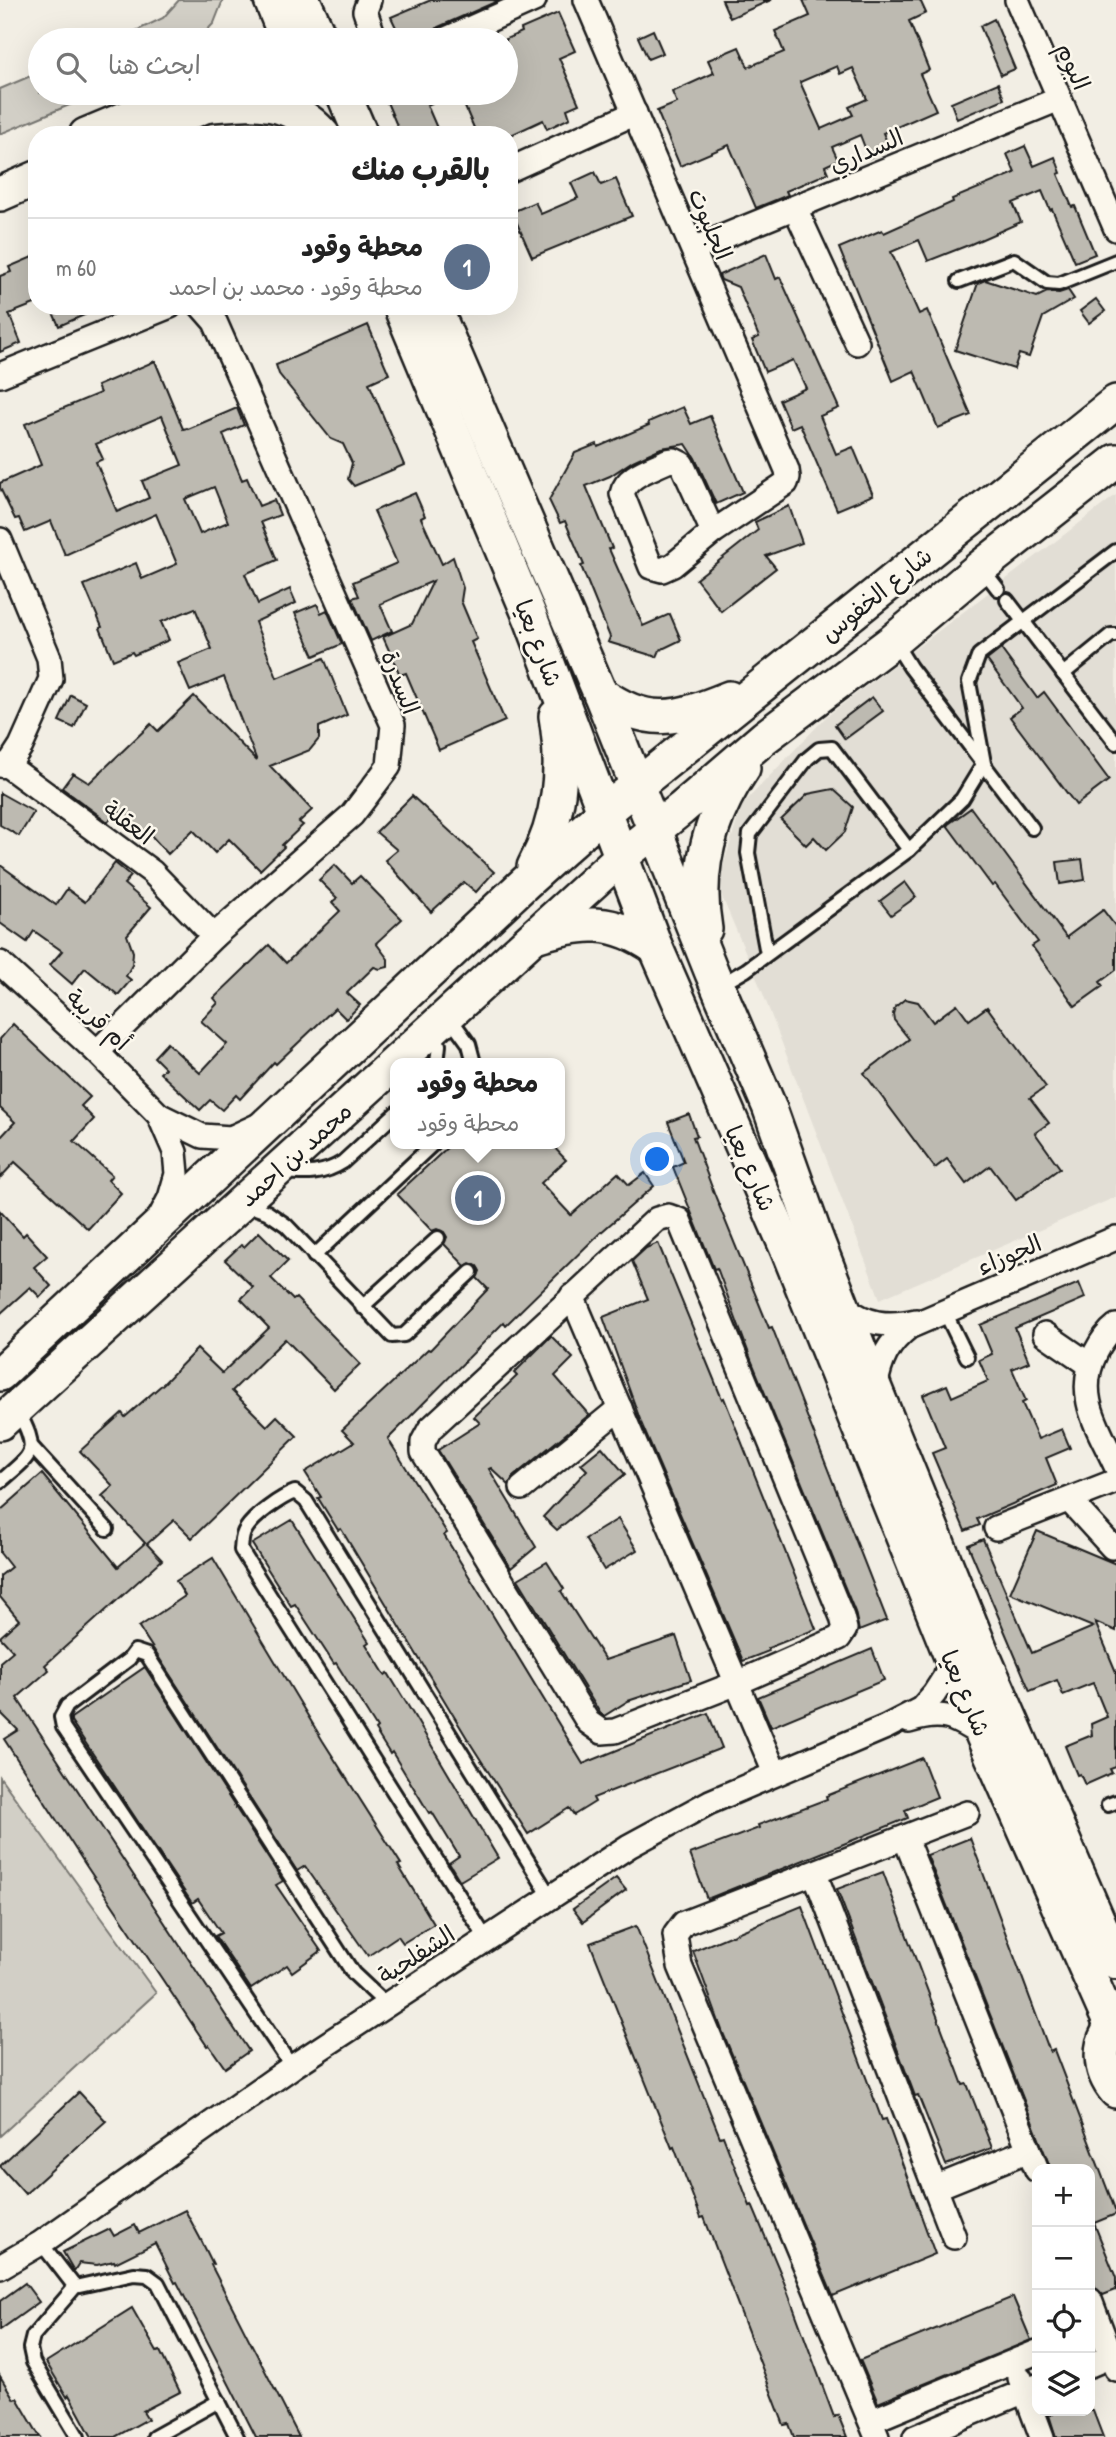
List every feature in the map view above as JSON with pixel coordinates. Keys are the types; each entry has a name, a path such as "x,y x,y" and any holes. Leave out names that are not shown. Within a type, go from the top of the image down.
{"main road":[{"path":"264,28 270,0"},
{"path":"270,0 282,28"},
{"path":"303,0 314,28"},
{"path":"113,126 175,105"},
{"path":"150,126 184,105"},
{"path":"275,105 283,106 313,126"},
{"path":"316,105 324,126"},
{"path":"348,105 357,126"},
{"path":"0,171 28,160"},
{"path":"0,194 28,182"},
{"name":"شارع بعيا","path":"404,315 548,666 656,948 788,1251 983,1736 1114,2025"},
{"name":"شارع بعيا","path":"438,315 600,693 769,1106 816,1238 983,1655 1116,1962"},
{"name":"شارع الخفوس","path":"636,785 1116,402"},
{"name":"شارع الخفوس","path":"654,830 765,737 893,641 989,578 1116,461"},
{"path":"526,882 547,842 559,791 561,743 548,666"},
{"path":"600,693 615,704 634,712 653,717 673,717 692,713 764,684"},
{"path":"715,979 701,888 710,836 718,811 765,737"},
{"name":"محمد بن احمد","path":"0,1374 526,882 636,785"},
{"name":"محمد بن احمد","path":"400,1058 654,830"},
{"path":"533,937 560,928 610,926 635,933 656,948"},
{"name":"محمد بن احمد","path":"8,1415 390,1067"},
{"path":"1114,2025 1104,2040 1102,2054 1103,2069 1116,2091"}],"street":[{"path":"369,0 365,11 371,28"},
{"path":"471,28 534,0"},
{"name":"الجلبوت","path":"586,0 787,470 786,483 713,532"},
{"name":"البوم","path":"1017,0 1116,229"},
{"name":"السداري","path":"693,249 1059,99"},
{"path":"518,166 635,113"},
{"path":"795,208 857,343"},
{"path":"0,375 148,315"},
{"name":"السدرة","path":"97,1052 214,936 352,815 389,766 393,725 208,315"},
{"path":"674,460 682,464 713,532 673,565 662,570 651,567 622,494 624,486 629,480 667,461 674,460"},
{"path":"0,540 49,658 51,679 21,746 4,766"},
{"name":"العقلة","path":"4,766 152,872 214,936"},
{"name":"أم قريبة","path":"0,963 97,1052 159,1115 202,1136 231,1138 272,1119"},
{"name":"أم قريبة","path":"152,1231 170,1198 177,1174 175,1152 159,1115"},
{"path":"668,1216 679,1220 845,1629 839,1638 737,1683 615,1731 602,1732 588,1722 423,1452 423,1442 430,1429 657,1219 668,1216"},
{"name":"الجوزاء","path":"922,1320 1116,1238"},
{"path":"572,1296 775,1773"},
{"path":"844,1307 868,1322 882,1325 922,1320"},
{"path":"875,1389 881,1360 888,1347 897,1336 922,1320"},
{"path":"1116,1326 1102,1340 1090,1365 1085,1387 1092,1412 1116,1466"},
{"path":"1045,1334 1090,1365"},
{"path":"523,1488 620,1408"},
{"path":"996,1528 1116,1481"},
{"path":"1070,1501 1112,1547"},
{"name":"الشفلحية","path":"0,2267 41,2243 292,2067 629,1846 710,1802 886,1727 921,1709 945,1677 951,1658"},
{"name":"الشفلحية","path":"886,1727 926,1715 945,1714 983,1736"},
{"path":"967,1813 684,1923 675,1935 676,1953 874,2429 1035,2353"},
{"path":"905,1838 1033,2160 935,2188"},
{"path":"815,1874 954,2237"},
{"path":"1102,2325 1108,2361"},
{"path":"1013,2362 1031,2389 1042,2437"},
{"path":"915,2437 1031,2389"}],"lane":[{"path":"959,281 1014,260 1038,274 1046,283 1059,284 1116,261"},
{"path":"715,979 746,970 909,850 962,799 984,764 969,682 979,655 1116,551"},
{"path":"1007,600 1116,743"},
{"path":"1063,674 1111,635 1116,635"},
{"path":"893,641 1032,828"},
{"path":"767,954 747,843 750,834 807,759 819,749 832,748 909,850"},
{"path":"438,1058 441,1021"},
{"path":"441,1021 469,1044 473,1058"},
{"path":"276,1171 313,1174 333,1169 390,1118"},
{"path":"314,1256 428,1149"},
{"path":"241,1203 277,1218 388,1334 398,1337 404,1335 471,1272"},
{"path":"362,1307 438,1238"},
{"path":"944,1310 967,1357"},
{"path":"8,1415 29,1434 32,1447 107,1529"},
{"path":"0,1482 26,1459 32,1447"},
{"path":"487,1940 241,1550 242,1537 247,1526 285,1496 295,1492 306,1501 551,1898"},
{"path":"292,2067 63,1727 61,1717 67,1706 129,1659 135,1651 147,1655 353,1973 387,2005"},
{"path":"41,2243 75,2287"},
{"path":"78,2437 33,2362 30,2348 33,2336 75,2287 134,2274 147,2276 158,2283 237,2437"},
{"path":"154,2437 219,2401"}],"shaded area":[{"path":"179,0 223,0 209,28 142,28 163,18"},
{"path":"28,77 28,105 69,105 0,134 0,89"},
{"path":"1116,495 1116,1197 880,1299 762,991 717,885 742,805 826,717"},
{"path":"0,1777 156,1993 0,2136"}],"building":[{"path":"431,0 500,0 437,28 396,28 391,17"},
{"path":"722,0 771,0 730,18"},
{"path":"803,0 920,0 926,13 909,21 929,70 920,74 936,110 883,133 890,148 869,158 860,135 832,147 838,160 825,166 828,173 786,191 788,195 756,208 729,145 680,166 657,111 677,103 672,92 714,73 708,60 739,47 748,67 784,52 775,31 810,16","holes":["837,66 840,74 853,68 867,99 849,107 853,115 821,129 800,82"]},
{"path":"558,13 575,51 559,58 579,104 567,109 570,118 547,129 543,120 518,132 518,126 473,126 464,105 518,105 518,34 522,32 521,29"},
{"path":"994,19 1015,69 1001,75 980,26"},
{"path":"653,30 663,53 648,59 638,37"},
{"path":"998,83 1004,99 957,119 951,103"},
{"path":"388,105 427,105 436,126 397,126"},
{"path":"1025,146 1034,166 1055,157 1061,173 1058,174 1095,254 1075,262 1042,191 1013,203 1021,222 971,244 928,261 919,240 891,252 919,314 927,310 971,415 938,428 914,371 893,381 839,248 882,230 884,233 953,202 952,199 1015,173 1007,154"},
{"path":"595,172 601,185 616,179 632,216 532,257 518,226 518,209 535,202 541,214 578,198 571,183"},
{"path":"766,254 776,279 780,277 839,408 820,416 836,454 853,447 873,495 837,510 800,424 791,428 779,400 806,388 793,360 765,372 752,340 759,337 738,287 721,280 719,275"},
{"path":"28,259 28,307 9,314 21,343 0,352 0,276 11,272 9,267"},
{"path":"985,280 1037,297 1047,292 1059,293 1068,290 1074,299 1043,317 1029,357 1019,354 1014,369 955,350 978,283"},
{"path":"1096,299 1105,311 1089,323 1080,311"},
{"path":"54,315 84,315 59,326"},
{"path":"368,325 389,374 369,383 404,465 354,486 348,479 352,463 343,444 331,439 279,374 276,365"},
{"path":"155,361 183,429 237,408 244,425 223,434 242,480 247,478 259,506 274,500 280,515 261,522 277,560 245,574 258,604 290,589 296,603 255,622 277,678 324,658 347,715 319,727 319,739 310,750 270,766 312,810 299,822 303,825 282,845 284,847 260,870 229,839 215,853 193,830 168,854 147,831 142,836 117,809 108,822 62,788 73,773 89,783 151,724 158,731 194,696 257,761 224,677 190,691 178,663 212,649 195,608 161,622 169,640 134,655 132,652 113,660 84,585 136,563 142,579 177,564 156,514 65,555 51,521 25,532 19,518 15,519 0,488 0,483 41,465 25,424 100,393 97,386","holes":["162,416 182,465 142,481 149,498 117,512 96,462 103,459 96,444","214,487 228,522 200,534 185,499"]},
{"path":"683,407 691,424 710,416 743,492 716,504 686,444 661,448 586,486 612,548 609,549 643,626 670,614 681,640 660,650 657,657 608,642 610,637 581,566 584,565 565,521 560,523 549,500 575,453 597,444 598,447"},
{"path":"415,493 425,516 421,518 442,564 453,557 463,588 461,601 477,639 471,642 505,721 439,750 406,673 400,675 383,637 412,624 433,581 380,604 392,631 371,641 352,598 359,596 353,582 397,563 374,511"},
{"path":"789,506 802,543 766,556 776,568 721,611 696,579 758,530 755,522"},
{"path":"317,604 321,613 327,610 342,644 314,656 295,613"},
{"path":"1001,649 1037,698 1044,692 1109,780 1076,805 1010,717 1022,708 987,660"},
{"path":"71,695 86,703 74,728 59,721"},
{"path":"872,697 883,711 845,739 835,725"},
{"path":"833,789 853,807 845,832 826,850 814,837 806,845 781,820 808,794"},
{"path":"0,793 34,812 19,836 0,825"},
{"path":"412,796 494,872 476,892 464,882 431,912 385,860 397,850 376,832"},
{"path":"971,808 1066,937 1103,910 1116,927 1116,970 1100,982 1103,986 1075,1006 1032,946 1038,942 947,825"},
{"path":"1082,859 1085,880 1060,884 1057,862"},
{"path":"115,863 131,876 124,884 151,907 127,935 133,952 132,965 126,976 131,980 118,995 85,968 72,984 50,965 62,951 34,931 27,942 0,923 0,865 56,905 67,889 85,902"},
{"path":"335,865 352,883 360,876 402,919 376,943 388,959 388,967 374,967 347,993 360,1005 346,1019 335,1008 276,1064 274,1062 240,1099 236,1095 222,1110 210,1100 200,1110 160,1073 165,1068 154,1057 167,1043 200,1073 227,1044 201,1021 218,1003 214,998 269,945 286,963 340,911 332,902 337,898 319,880"},
{"path":"905,882 916,897 891,915 880,901"},
{"path":"905,999 918,1002 933,1022 957,1004 969,1020 987,1007 1046,1087 1030,1098 1049,1123 1035,1133 1060,1168 1016,1200 990,1166 966,1184 947,1159 935,1168 864,1073 909,1039 894,1020 893,1014 895,1007"},
{"path":"13,1024 90,1097 81,1106 94,1119 74,1141 112,1175 108,1180 121,1193 88,1229 15,1162 0,1178 0,1138 15,1122 0,1108 0,1039"},
{"path":"689,1114 697,1136 693,1137 716,1198 769,1328 772,1327 887,1620 859,1631 855,1612 752,1362 717,1268 714,1269 673,1167 684,1162 668,1122"},
{"path":"446,1149 556,1149 566,1160 541,1183 571,1215 618,1173 629,1185 645,1173 654,1186 599,1234 506,1325 504,1322 388,1439 447,1533 444,1535 583,1764 708,1713 722,1748 593,1798 595,1802 574,1815 569,1808 528,1834 341,1529 338,1530 318,1498 321,1497 305,1472 354,1442 342,1430 430,1350 488,1289 477,1278 480,1271 477,1266 470,1263 465,1266 444,1244 447,1237 444,1232 437,1229 432,1231 397,1194"},
{"path":"0,1211 23,1236 26,1233 47,1256 34,1267 51,1286 40,1297 30,1287 0,1314"},
{"path":"259,1232 288,1261 271,1278 293,1300 296,1298 360,1364 334,1389 285,1339 232,1391 267,1426 277,1416 297,1436 192,1538 174,1520 147,1544 162,1560 45,1665 49,1670 17,1698 249,2051 225,2068 209,2045 207,2046 4,1739 18,1730 0,1712 0,1662 13,1651 0,1637 19,1620 0,1597 0,1576 11,1567 0,1553 0,1511 42,1474 118,1567 145,1543 102,1496 113,1486 80,1451 122,1413 125,1417 164,1383 197,1349 222,1373 269,1328 241,1299 253,1287 225,1260"},
{"path":"658,1243 722,1399 724,1398 816,1629 743,1661 642,1425 603,1317 648,1299 632,1261 646,1248"},
{"path":"1079,1283 1085,1298 1015,1328 1029,1362 1012,1369 1026,1401 1022,1403 1038,1439 1062,1429 1070,1448 1046,1458 1057,1485 977,1519 980,1525 965,1531 932,1453 945,1448 923,1395 947,1385 952,1397 988,1381 979,1360 992,1354 980,1325"},
{"path":"551,1336 573,1358 555,1376 589,1415 513,1477 509,1485 489,1469 536,1547 511,1568 438,1450 480,1423 474,1417 517,1376 514,1373"},
{"path":"602,1447 625,1474 557,1530 543,1517 587,1470 581,1464"},
{"path":"618,1519 637,1550 604,1570 585,1539"},
{"path":"292,1520 369,1642 366,1644 385,1675 388,1673 407,1704 498,1858 460,1881 449,1863 459,1856 432,1812 429,1813 392,1752 390,1754 336,1663 334,1664 295,1604 291,1606 252,1544"},
{"path":"1037,1531 1116,1564 1116,1631 1095,1622 1116,1672 1116,1767 1110,1769 1112,1773 1085,1785 1080,1774 1077,1775 1065,1746 1092,1735 1091,1724 1107,1717 1093,1683 1063,1695 1057,1680 1030,1691 968,1545 983,1539 1032,1653 1093,1627 1010,1593"},
{"path":"213,1558 401,1864 398,1865 434,1924 403,1943 398,1936 368,1956 305,1866 297,1871 139,1627 185,1596 176,1581"},
{"path":"547,1562 564,1589 561,1591 605,1660 676,1636 691,1680 628,1701 604,1716 600,1713 518,1579"},
{"path":"872,1649 884,1680 771,1727 758,1697"},
{"path":"145,1667 283,1881 276,1885 321,1951 292,1972 287,1965 251,1989 215,1936 221,1933 198,1899 192,1903 71,1721 71,1718"},
{"path":"922,1758 937,1797 905,1810 908,1818 707,1899 690,1854 759,1828 758,1825"},
{"path":"970,1838 1050,2052 1054,2050 1116,2214 1095,2223 1095,2164 1049,2164 927,1855"},
{"path":"883,1872 963,2085 967,2084 992,2148 946,2165 918,2095 915,2096 837,1889"},
{"path":"616,1878 626,1890 583,1922 573,1909"},
{"path":"802,1906 882,2120 886,2119 935,2254 833,2296 723,2033 693,1951"},
{"path":"636,1926 720,2137 723,2136 750,2206 752,2205 781,2274 834,2417 838,2415 847,2437 794,2437 789,2424 784,2425 704,2217 701,2218 590,1943"},
{"path":"79,2092 106,2121 25,2194 0,2166"},
{"path":"185,2210 299,2437 256,2437 155,2243 115,2263 79,2263 74,2271 63,2252 110,2229 114,2236 135,2225 139,2233"},
{"path":"1095,2226 1116,2278 1116,2290 1103,2295 1095,2287"},
{"path":"25,2283 39,2302 0,2330 0,2301"},
{"path":"1013,2297 1031,2340 878,2403 860,2360"},
{"path":"132,2308 157,2352 160,2351 180,2392 143,2411 148,2419 115,2437 92,2437 69,2395 67,2397 46,2362"},
{"path":"0,2376 14,2399 17,2398 40,2437 0,2437"},
{"path":"1049,2416 1095,2416 1103,2437 1056,2437"}],"place":[{"name":"محطة وقود","path":"478,1198"}]}
